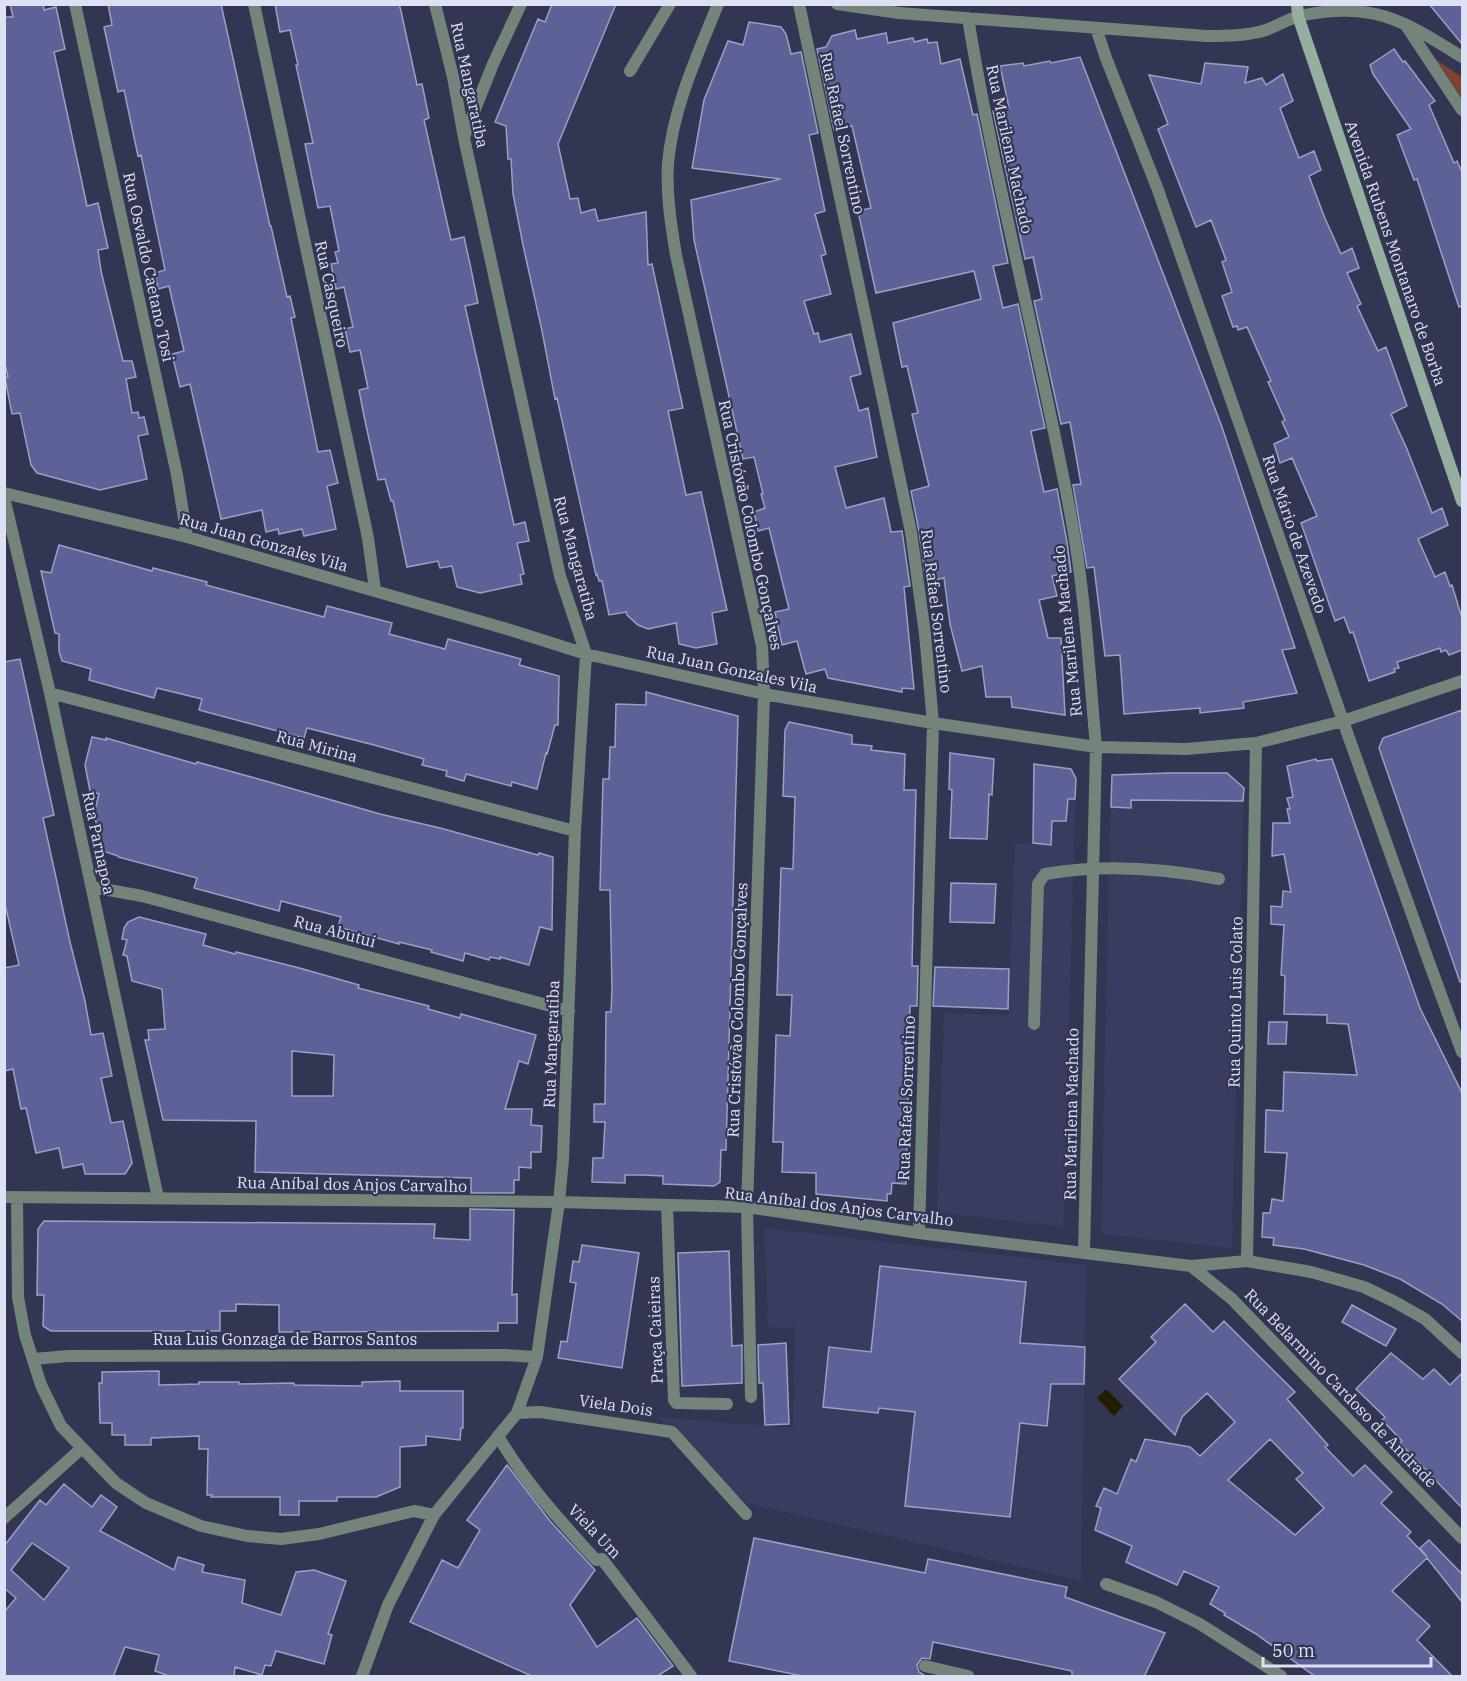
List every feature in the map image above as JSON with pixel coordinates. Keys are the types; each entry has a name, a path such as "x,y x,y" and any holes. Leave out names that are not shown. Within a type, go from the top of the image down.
{"street":[{"name":"Rua Osvaldo Caetano Tosi","path":"75,4 188,537"},
{"name":"Rua Casqueiro","path":"254,4 368,538 375,590"},
{"name":"Rua Mangaratiba","path":"362,1677 388,1605 434,1515 517,1413 537,1357 563,1159 575,831 586,654 560,576 464,138 453,77 435,4"},
{"path":"464,138 493,64 521,4"},
{"path":"630,71 670,4"},
{"name":"Rua Cristóvão Colombo Gonçalves","path":"718,4 677,109 668,164 669,208 676,255 762,646 764,694 747,1207 751,1397"},
{"name":"Rua Rafael Sorrentino","path":"799,4 911,532 925,634 933,723 919,1233"},
{"path":"837,4 898,13 1206,36 1238,36 1265,30 1297,10 1364,8 1402,20 1462,57"},
{"name":"Avenida Rubens Montanaro de Borba","path":"1289,4 1297,10 1462,501"},
{"name":"Rua Marilena Machado","path":"968,18 989,137 1071,515 1090,675 1096,747 1084,1252"},
{"path":"1402,20 1462,110"},
{"name":"Rua Mário de Azevedo","path":"1096,28 1162,201 1343,721 1462,1052"},
{"name":"Rua Juan Gonzales Vila","path":"4,495 188,537 375,590 586,654 764,694 933,723 1096,747 1186,748 1256,743 1343,721 1462,681"},
{"name":"Rua Parnapoa","path":"4,495 50,693 158,1198"},
{"name":"Rua Mirina","path":"50,693 575,831"},
{"name":"Rua Quinto Luis Colato","path":"1246,1261 1256,743"},
{"path":"1034,1024 1038,884 1046,874 1093,869 1159,870 1219,879"},
{"name":"Rua Abutui","path":"92,887 142,896 569,1011"},
{"path":"11,1198 18,1297 25,1335 41,1385 61,1426 116,1483 146,1503 201,1526 247,1536 291,1538 320,1534 414,1511 434,1515"},
{"name":"Rua Aníbal dos Anjos Carvalho","path":"11,1198 559,1202 747,1207 919,1233 1191,1266 1246,1261 1311,1272 1364,1287 1395,1302 1425,1320 1462,1353"},
{"name":"Praça Caieiras","path":"667,1205 674,1400 676,1403 727,1404"},
{"name":"Rua Belarmino Cardoso de Andrade","path":"1191,1266 1232,1299 1462,1538"},
{"name":"Rua Luis Gonzaga de Barros Santos","path":"34,1359 80,1356 504,1355 537,1357"},
{"name":"Viela Dois","path":"517,1413 540,1412 672,1432 746,1514"},
{"name":"Viela Um","path":"498,1436 506,1451 567,1529 596,1560 602,1559 691,1677"},
{"path":"4,1518 82,1448"},
{"path":"1106,1584 1156,1602 1200,1624 1281,1677"},
{"path":"925,1665 968,1677"}],"shaded area":[{"path":"1435,59 1462,77 1462,98"},
{"path":"1071,769 1076,779 1063,1227 937,1212 944,1013 1008,1015 1015,844 1033,843"},
{"path":"1227,773 1244,788 1232,1248 1101,1234 1111,781 1116,774"},
{"path":"764,1228 1086,1265 1081,1581 746,1503 658,1417 793,1428 795,1327 768,1328"},
{"path":"1106,1389 1123,1406 1114,1416 1097,1398"}],"building":[{"path":"10,4 43,4 44,10 56,7 65,49 54,52 87,206 98,203 108,248 98,250 101,271 123,361 132,361 136,377 126,379 132,413 138,412 139,418 144,417 148,434 138,436 147,479 100,490 37,473 31,465 20,413 12,414 4,360 4,17 13,17"},
{"path":"108,4 221,4 270,226 287,297 290,296 295,317 291,318 318,452 330,450 338,483 327,486 336,529 304,536 302,529 279,534 278,529 266,532 262,510 221,519 190,384 180,387 172,354 184,351 169,286 158,289 155,273 165,270 141,155 138,156 124,90 118,92 104,27 112,25"},
{"path":"275,4 399,4 417,85 422,84 429,118 424,120 451,240 464,237 470,264 478,303 465,306 514,525 525,522 529,541 517,543 524,574 520,575 522,584 480,593 457,587 452,566 440,568 438,561 407,567 393,501 391,501 385,479 378,480 359,390 368,388 360,350 350,352 345,329 353,327 344,287 336,289 331,264 338,263 335,252 339,251 330,206 318,208 305,144 313,143 290,30 280,32"},
{"path":"552,4 616,4 558,144 570,199 578,198 581,213 595,209 598,221 646,212 648,265 652,264 683,408 668,411 686,495 701,492 727,610 712,613 717,644 696,648 679,644 676,623 648,629 638,625 626,612 609,615 602,581 599,581 596,575 557,398 555,399 523,245 513,194 511,159 508,159 506,126 495,122 538,19 545,22"},
{"path":"1429,4 1462,4 1462,44"},
{"path":"749,22 781,27 786,34 791,54 801,52 818,133 809,135 825,211 815,214 826,254 821,256 831,294 804,301 814,334 818,333 820,342 851,334 861,374 850,377 859,411 868,408 877,457 835,467 846,508 884,498 891,532 902,531 910,586 904,587 914,689 902,688 902,692 828,678 825,669 806,674 797,641 782,645 775,612 789,609 769,528 758,531 754,512 765,508 761,494 763,494 754,457 743,459 694,240 691,200 781,179 692,168 704,100 728,41 743,45"},
{"path":"855,30 857,39 886,33 888,43 913,38 914,42 927,39 928,43 937,42 941,64 960,59 973,115 977,114 1008,263 993,266 1003,308 1018,304 1045,428 1031,431 1035,451 1044,492 1057,489 1067,542 1071,572 1052,576 1057,596 1039,600 1048,638 1061,638 1065,715 1012,707 1011,697 986,697 982,666 962,671 950,624 944,578 926,582 911,491 929,486 912,414 918,413 907,366 902,367 893,323 981,299 974,271 876,293 858,211 871,208 852,126 834,130 817,49 826,47 832,36"},
{"path":"1394,49 1435,101 1429,105 1454,163 1457,161 1462,172 1462,306 1459,307 1417,179 1414,180 1397,135 1411,129 1373,74 1370,65"},
{"path":"1080,57 1222,427 1295,648 1282,650 1297,693 1243,702 1244,708 1200,713 1200,708 1124,714 1120,655 1105,656 1094,567 1087,568 1073,485 1081,484 1070,422 1061,424 1034,301 1042,299 1033,257 1025,259 993,111 1009,108 1000,66 1023,63 1024,66 1050,61 1051,63"},
{"path":"1205,63 1248,67 1245,83 1262,78 1266,85 1283,74 1293,101 1280,108 1299,158 1314,151 1321,170 1309,176 1341,254 1352,248 1359,268 1347,273 1361,304 1357,306 1378,351 1386,347 1407,406 1391,414 1432,513 1442,508 1448,525 1418,539 1435,577 1445,572 1450,586 1452,585 1462,618 1462,650 1449,655 1446,650 1441,652 1440,648 1397,662 1399,668 1394,669 1395,672 1369,681 1353,632 1350,633 1344,617 1335,621 1301,523 1317,516 1292,458 1280,463 1274,444 1289,437 1282,422 1285,420 1268,382 1271,381 1247,327 1238,330 1237,326 1233,327 1222,296 1232,292 1222,262 1226,260 1211,220 1196,227 1158,129 1168,124 1149,75 1201,84"},
{"path":"59,545 152,571 153,568 207,582 206,585 324,617 327,606 392,623 389,634 445,649 448,639 521,659 519,665 559,676 558,725 555,725 537,789 512,782 511,786 466,774 464,781 446,776 447,771 422,765 424,759 374,745 307,728 304,738 199,710 202,699 157,688 154,698 89,680 91,669 62,661 59,651 59,634 55,633 41,571 51,573"},
{"path":"20,659 54,815 43,818 91,1035 103,1033 112,1076 101,1078 111,1123 123,1121 132,1163 125,1174 85,1174 83,1164 63,1168 59,1148 36,1153 26,1108 21,1109 13,1069 4,1071 4,968 19,965 4,900 4,662"},
{"path":"646,692 738,716 726,1150 721,1150 720,1182 714,1186 663,1184 663,1176 643,1175 625,1175 625,1183 592,1182 593,1158 603,1158 605,1122 594,1122 594,1104 605,1104 606,1012 611,1012 612,989 610,890 600,890 603,779 609,779 610,747 615,747 616,704 646,705"},
{"path":"1462,710 1462,981 1460,982 1379,748 1383,738"},
{"path":"789,722 852,735 852,744 872,746 871,750 905,754 904,790 916,790 912,966 918,966 917,1006 910,1006 906,1184 892,1183 891,1194 887,1194 887,1201 816,1194 816,1173 782,1172 783,1142 773,1142 776,1035 790,1036 792,995 777,995 781,868 793,869 795,797 783,796 785,730"},
{"path":"92,737 106,740 106,738 380,814 553,857 552,930 540,927 529,965 500,957 500,959 490,957 489,960 465,953 463,961 431,952 432,950 399,942 399,944 338,927 341,917 281,901 279,911 194,888 197,878 103,851 94,814 99,794 90,791 85,765"},
{"path":"950,753 994,759 992,795 989,794 987,839 950,838 952,790 949,789"},
{"path":"1316,759 1317,761 1332,759 1420,1008 1462,1093 1462,1321 1442,1304 1400,1279 1364,1265 1304,1249 1273,1245 1274,1238 1262,1237 1263,1213 1270,1213 1272,1199 1283,1201 1287,1153 1265,1152 1266,1110 1283,1111 1284,1072 1357,1075 1348,1024 1327,1023 1327,1015 1284,1014 1285,976 1281,975 1284,925 1271,924 1271,906 1282,907 1283,891 1291,892 1284,854 1272,856 1273,823 1290,823 1287,798 1293,797 1287,766"},
{"path":"1034,764 1071,769 1076,779 1075,799 1068,799 1066,821 1052,821 1051,845 1033,843"},
{"path":"1227,773 1244,788 1243,801 1131,800 1131,808 1111,807 1112,775"},
{"path":"951,883 996,884 994,923 950,922"},
{"path":"139,917 206,934 203,945 303,969 359,985 358,988 429,1006 428,1009 460,1018 461,1014 536,1035 528,1064 519,1061 505,1109 532,1109 531,1125 542,1126 541,1152 531,1152 531,1168 519,1167 519,1180 514,1180 514,1193 471,1193 471,1178 255,1172 256,1121 163,1120 145,1040 149,1040 148,1030 165,1029 162,989 132,981 127,956 123,955 127,940 122,939 128,922","holes":["292,1051 334,1055 333,1096 292,1096"]},
{"path":"935,967 1009,969 1008,1009 933,1006"},
{"path":"1269,1022 1287,1022 1286,1044 1268,1044"},
{"path":"470,1209 514,1210 512,1295 517,1294 517,1323 498,1323 498,1331 279,1332 279,1305 236,1304 236,1311 220,1311 220,1331 51,1331 43,1326 44,1295 37,1295 38,1229 44,1221 435,1224 434,1238 470,1240"},
{"path":"582,1245 639,1253 622,1368 558,1358 561,1341 567,1342 576,1283 570,1282 573,1261 579,1262"},
{"path":"729,1251 732,1346 742,1345 742,1383 682,1386 678,1253"},
{"path":"880,1266 1026,1282 1020,1343 1085,1347 1084,1384 1051,1384 1047,1426 1020,1423 1010,1517 905,1506 915,1412 879,1408 878,1413 823,1407 829,1347 871,1352"},
{"path":"1185,1304 1213,1332 1224,1321 1295,1392 1287,1399 1328,1445 1325,1447 1353,1476 1365,1465 1392,1492 1381,1503 1411,1532 1407,1536 1427,1557 1420,1548 1429,1540 1462,1574 1462,1602 1427,1558 1392,1591 1430,1626 1417,1640 1453,1677 1316,1677 1210,1604 1219,1587 1184,1571 1177,1585 1126,1562 1132,1546 1095,1530 1101,1508 1096,1506 1104,1488 1117,1494 1131,1459 1136,1462 1145,1439 1190,1447 1200,1456 1235,1422 1207,1393 1182,1417 1175,1435 1119,1379 1156,1342 1151,1337","holes":["1270,1439 1303,1473 1296,1479 1324,1508 1295,1535 1228,1480"]},
{"path":"1352,1305 1396,1329 1386,1346 1342,1322"},
{"path":"786,1343 789,1424 765,1425 763,1383 759,1383 758,1345"},
{"path":"1391,1353 1423,1379 1434,1369 1450,1385 1462,1373 1462,1508 1400,1443 1402,1441 1382,1420 1385,1417 1356,1389"},
{"path":"159,1371 159,1385 239,1382 239,1384 294,1383 294,1385 362,1386 362,1382 400,1381 400,1391 463,1391 463,1428 461,1428 460,1440 426,1436 426,1445 400,1447 400,1487 376,1497 337,1497 337,1501 299,1501 299,1515 280,1515 280,1497 211,1497 212,1495 207,1495 208,1449 199,1449 199,1436 151,1438 151,1445 125,1445 125,1435 112,1435 112,1423 100,1423 99,1383 102,1383 102,1372"},
{"path":"507,1465 550,1521 595,1570 570,1605 597,1647 637,1618 673,1666 656,1677 534,1677 410,1622 442,1560 458,1568 480,1530 467,1520"},
{"path":"64,1484 92,1507 101,1495 117,1507 100,1531 174,1570 178,1557 204,1565 202,1572 245,1580 242,1603 281,1615 296,1572 314,1570 346,1581 328,1634 332,1635 324,1664 276,1651 271,1666 265,1665 262,1675 235,1667 234,1677 172,1677 155,1671 159,1655 125,1647 113,1677 4,1677 4,1612 16,1598 4,1588 4,1546 40,1500 46,1505","holes":["32,1543 69,1568 44,1600 11,1570"]},
{"path":"754,1538 925,1573 928,1559 1067,1587 1065,1597 1165,1633 1144,1677 1072,1677 1072,1671 933,1642 930,1659 922,1658 917,1665 919,1672 927,1677 808,1677 729,1661"}]}
